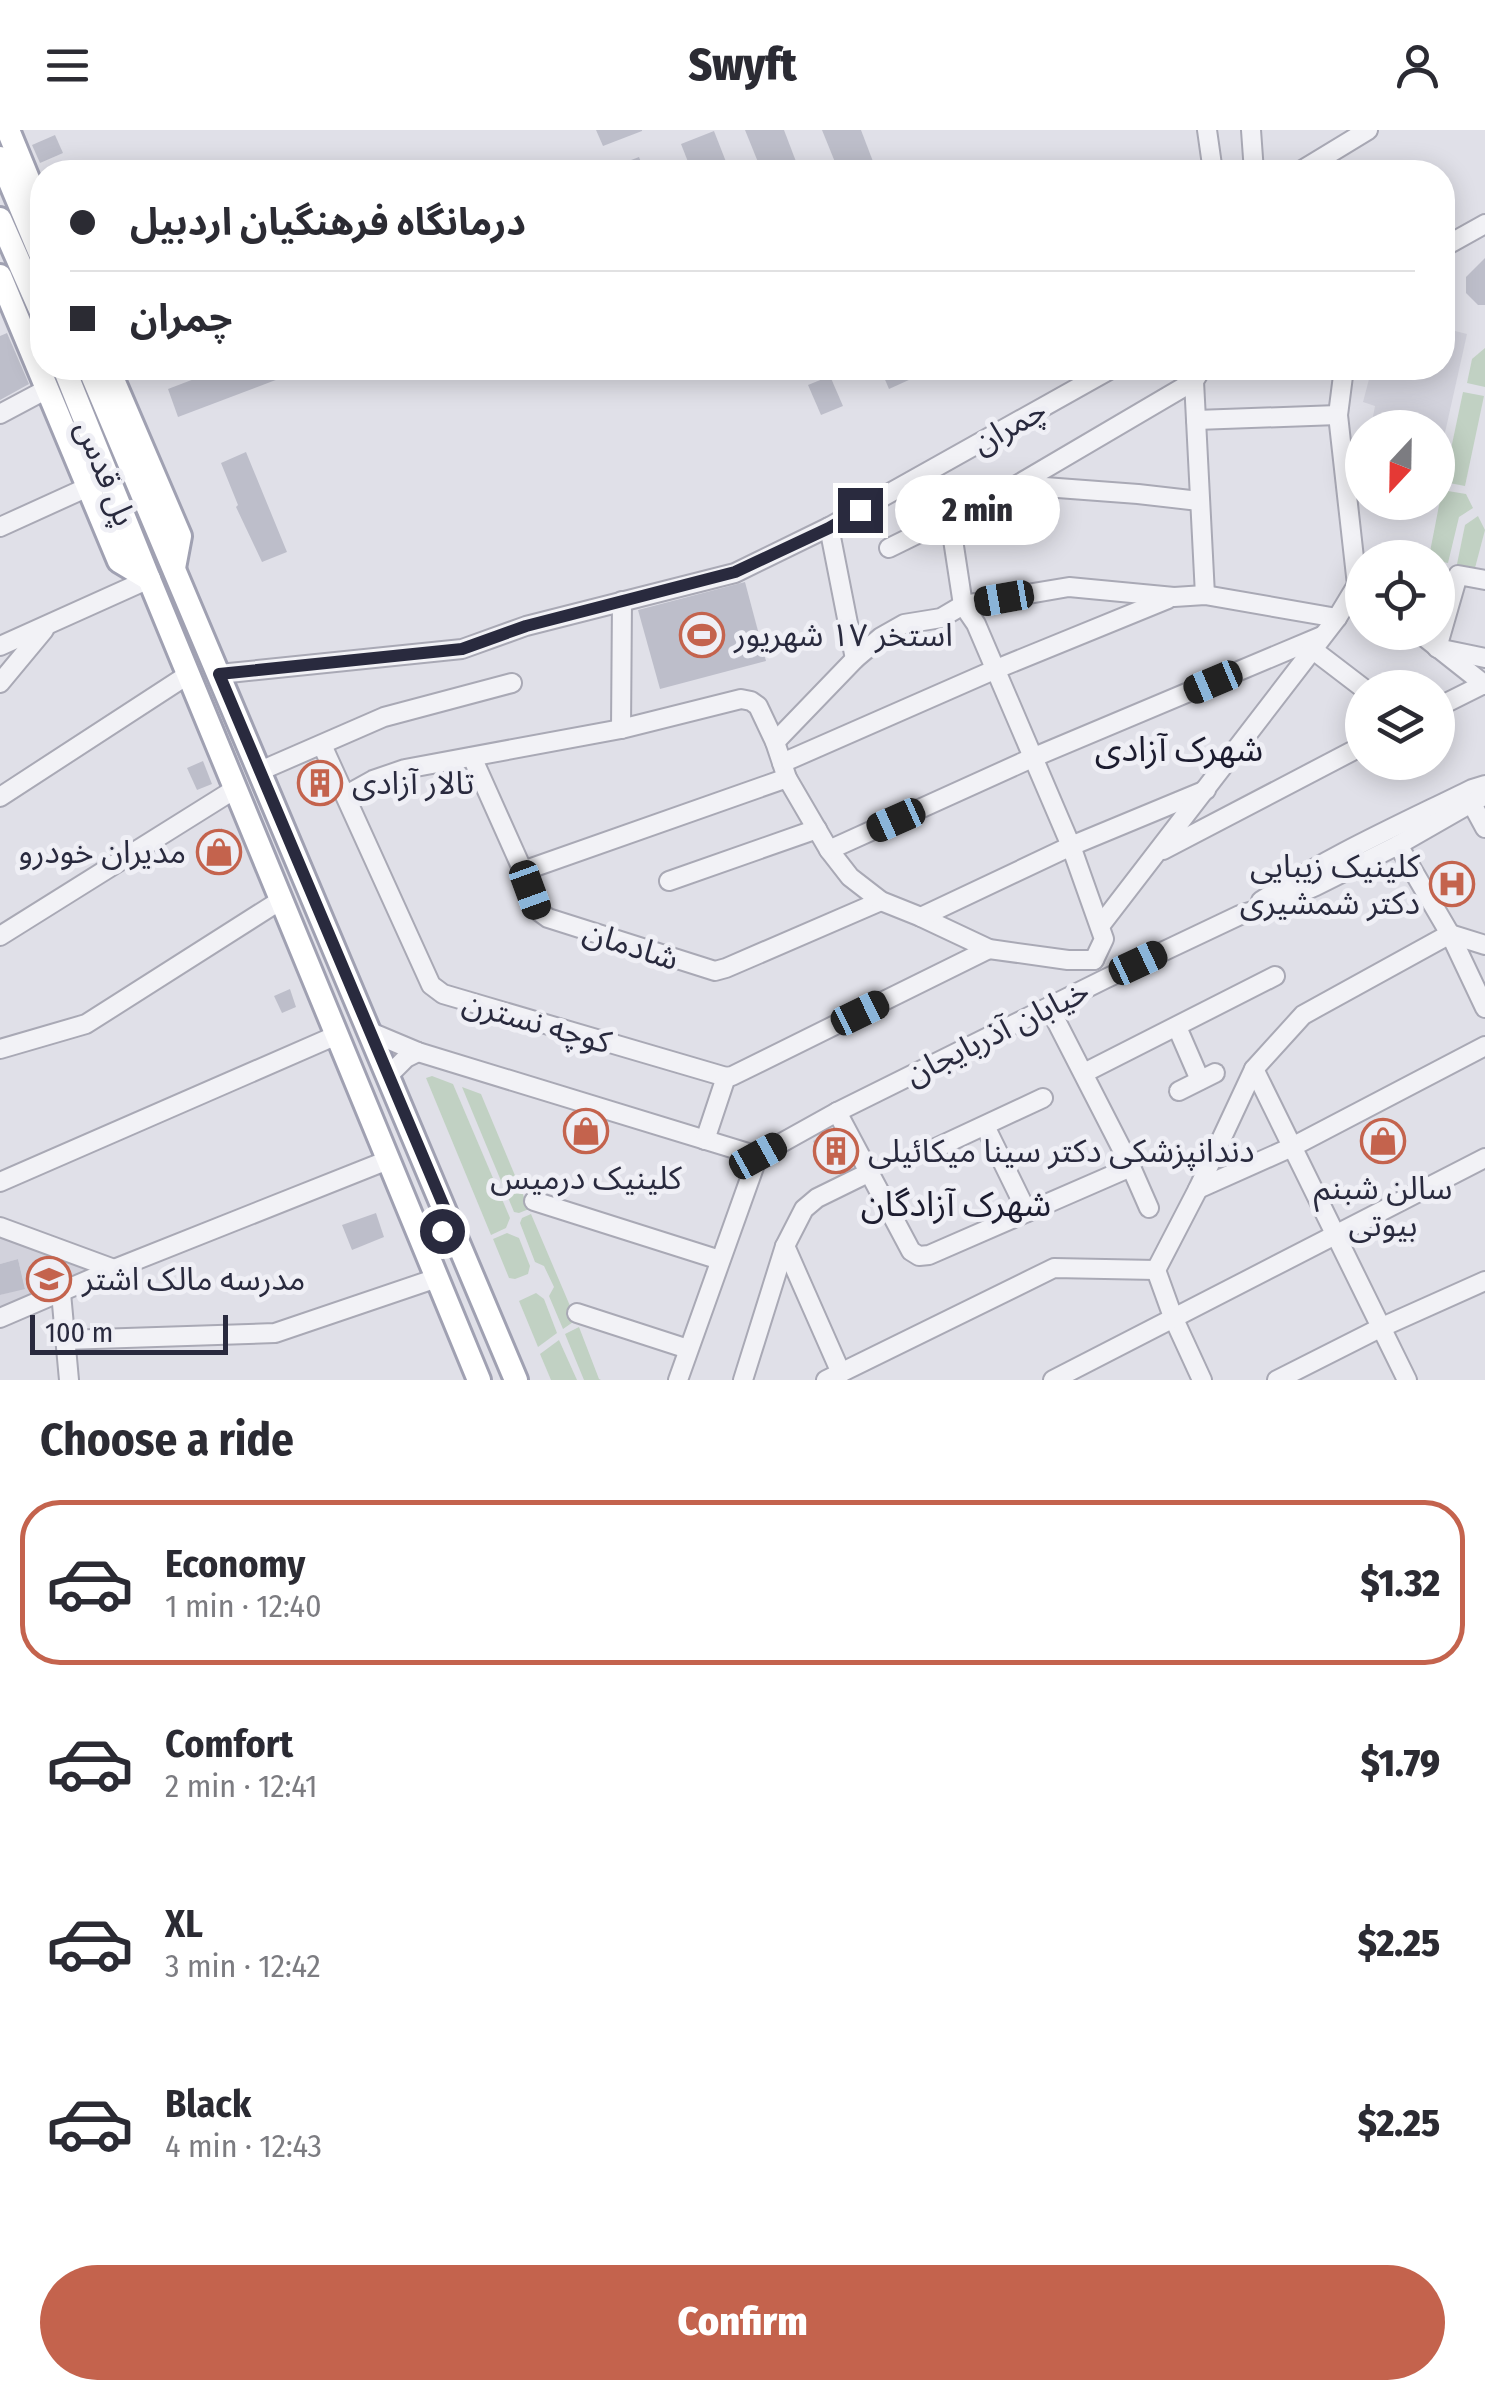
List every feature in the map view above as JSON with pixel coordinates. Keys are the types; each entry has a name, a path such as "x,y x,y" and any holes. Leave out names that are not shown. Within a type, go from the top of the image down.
{"main road":[{"path":"8,151 30,191"},
{"path":"8,151 30,220"},
{"path":"0,220 30,287"},
{"path":"0,276 30,348"},
{"path":"43,380 119,560 148,579"},
{"name":"پل قدس","path":"69,380 479,1380"},
{"name":"پل قدس","path":"94,380 445,1209"},
{"path":"113,380 180,536 174,568"},
{"path":"439,1283 450,1297 462,1293 442,1231 445,1209"},
{"path":"445,1209 516,1380"}],"street":[{"path":"1207,130 1211,160"},
{"path":"1251,130 1253,160"},
{"path":"1319,160 1368,130"},
{"path":"1455,241 1485,224"},
{"name":"چمران","path":"219,674 462,649 526,626 735,572 829,528 1092,380"},
{"path":"1094,960 1104,939 1100,926 1071,846 976,624 963,605 950,520 952,515 1018,485 1188,380"},
{"path":"1198,380 1196,420 1205,595"},
{"path":"1342,380 1338,415 1354,540"},
{"path":"0,414 47,389"},
{"path":"1196,420 1338,415"},
{"path":"1018,485 1199,501"},
{"path":"0,527 88,487"},
{"path":"890,548 950,520"},
{"path":"829,528 855,658"},
{"path":"1455,585 1458,575 1485,580"},
{"path":"0,646 148,579"},
{"path":"776,742 855,658 882,636 904,624 940,618 963,605 1069,587 1174,597 1205,595 1337,618"},
{"path":"523,871 784,770 994,670 1174,597"},
{"path":"620,729 622,601"},
{"path":"1100,926 1345,607"},
{"path":"0,684 48,625"},
{"path":"1317,642 1345,670"},
{"path":"829,850 1032,758 1317,642"},
{"path":"1440,650 1484,685 1455,699"},
{"path":"1447,650 1485,658"},
{"path":"0,796 189,674"},
{"path":"260,771 384,718 512,684"},
{"path":"346,796 405,768 620,729 741,698 758,706 776,742 784,770 829,850 850,877 881,901 988,950 1094,960"},
{"name":"کوچه نسترن","path":"322,746 430,985 443,994 726,1077"},
{"path":"1158,852 1345,755"},
{"name":"شادمان","path":"472,757 542,916 715,971 881,901"},
{"name":"خیابان آذربایجان","path":"1240,915 1356,846 1485,786"},
{"path":"0,936 235,789"},
{"path":"921,917 1071,846 1206,790"},
{"path":"1478,799 1485,828"},
{"name":"خیابان آذربایجان","path":"758,1156 837,1112 1104,979 1240,915 1316,886 1478,799"},
{"path":"668,880 817,829"},
{"path":"1398,845 1450,934 1485,1008"},
{"path":"0,1050 86,1024 281,900"},
{"path":"1202,1380 1156,1270 1254,1069 1303,1016 1450,934 1485,945"},
{"path":"705,1140 726,1077 988,950"},
{"path":"1094,960 1104,979"},
{"path":"1084,1073 1275,976"},
{"path":"1049,1007 1149,1208"},
{"path":"1176,1027 1207,1077 1179,1091"},
{"path":"368,1031 418,1052 758,1156 678,1380"},
{"path":"0,1182 337,1035"},
{"path":"1198,1189 1292,1148 1485,1046"},
{"path":"388,1076 418,1052"},
{"path":"1254,1069 1406,1380"},
{"path":"936,1148 1042,1098"},
{"path":"837,1112 911,1251 919,1256 929,1256 1130,1167"},
{"path":"985,1126 1028,1212"},
{"path":"1052,1380 1485,1158"},
{"path":"0,1318 388,1160"},
{"path":"743,1380 785,1246 804,1209 816,1198 870,1172"},
{"path":"534,1202 720,1260"},
{"path":"0,1227 114,1269"},
{"path":"785,1246 833,1376 1054,1268 1156,1270"},
{"path":"1277,1380 1485,1281"},
{"path":"64,1340 275,1333 439,1283"},
{"path":"62,1292 70,1380"},
{"path":"577,1313 688,1349"}],"shaded area":[{"path":"1455,331 1467,334 1450,410 1374,410 1375,406 1363,402 1369,380 1455,380"},
{"name":"مدرسه مالک اشتر","path":"0,1235 95,1270 0,1311 0,1295 25,1288 18,1259 0,1264"}],"green space":[{"path":"1485,348 1485,387 1467,383 1472,359"},
{"path":"1463,392 1484,396 1465,486 1455,484 1455,430"},
{"path":"1455,492 1466,494 1473,508 1459,517 1454,540 1432,540 1436,520 1455,520"},
{"path":"1478,516 1485,530 1475,568 1457,564 1465,525"},
{"path":"432,1076 453,1084 510,1218 506,1228 491,1235 426,1078"},
{"path":"462,1087 481,1094 529,1209 514,1212"},
{"path":"531,1214 576,1320 563,1329 549,1296 554,1287 544,1266 535,1262 520,1223"},
{"path":"507,1233 519,1238 530,1266 528,1274 515,1279 509,1278 493,1239"},
{"path":"536,1293 544,1299 557,1333 538,1347 519,1301"},
{"path":"579,1327 601,1380 584,1380 565,1334"},
{"path":"559,1340 577,1380 551,1380 540,1354"}],"building":[{"path":"596,130 642,130 642,131 603,146"},
{"path":"745,130 784,130 795,160 757,160"},
{"path":"822,130 861,130 872,160 834,160"},
{"path":"714,131 725,160 687,160 681,144"},
{"path":"55,135 63,153 39,160 32,145"},
{"path":"1485,258 1485,305 1478,305 1466,293 1466,277"},
{"path":"7,333 29,384 0,400 0,336"},
{"path":"192,380 276,380 178,417 168,389"},
{"path":"832,380 843,406 821,415 808,385"},
{"path":"885,380 909,380 889,389"},
{"path":"246,452 287,552 262,562 221,463"},
{"name":"استخر ١٧ شهریور","path":"745,582 766,661 660,689 638,610"},
{"path":"203,761 212,784 197,790 187,768"},
{"name":"تالار آزادی","path":"318,767 331,795 309,804 297,776"},
{"name":"مدیران خودرو","path":"222,828 237,865 216,875 201,840"},
{"path":"290,989 296,1007 282,1013 274,996"},
{"name":"دندانپزشکی دکتر سینا میکائیلی","path":"830,1131 849,1161 828,1172 813,1141"},
{"path":"376,1213 384,1237 352,1250 342,1225"},
{"path":"18,1259 25,1289 0,1295 0,1264"}],"place":[{"name":"استخر ١٧ شهریور","path":"702,635"},
{"name":"تالار آزادی","path":"320,783"},
{"name":"مدیران خودرو","path":"219,852"},
{"name":"کلینیک زیبایی دکتر شمشیری","path":"1452,884"},
{"name":"کلینیک درمیس","path":"586,1131"},
{"name":"سالن شبنم بیوتی","path":"1383,1141"},
{"name":"دندانپزشکی دکتر سینا میکائیلی","path":"836,1151"},
{"name":"مدرسه مالک اشتر","path":"49,1279"}],"district":[{"name":"شهرک آزادی","path":"1179,749"},
{"name":"شهرک آزادگان","path":"956,1204"}],"route":[{"path":"442,1231 445,1209 219,674 462,649 526,626 735,572 860,510"}]}
